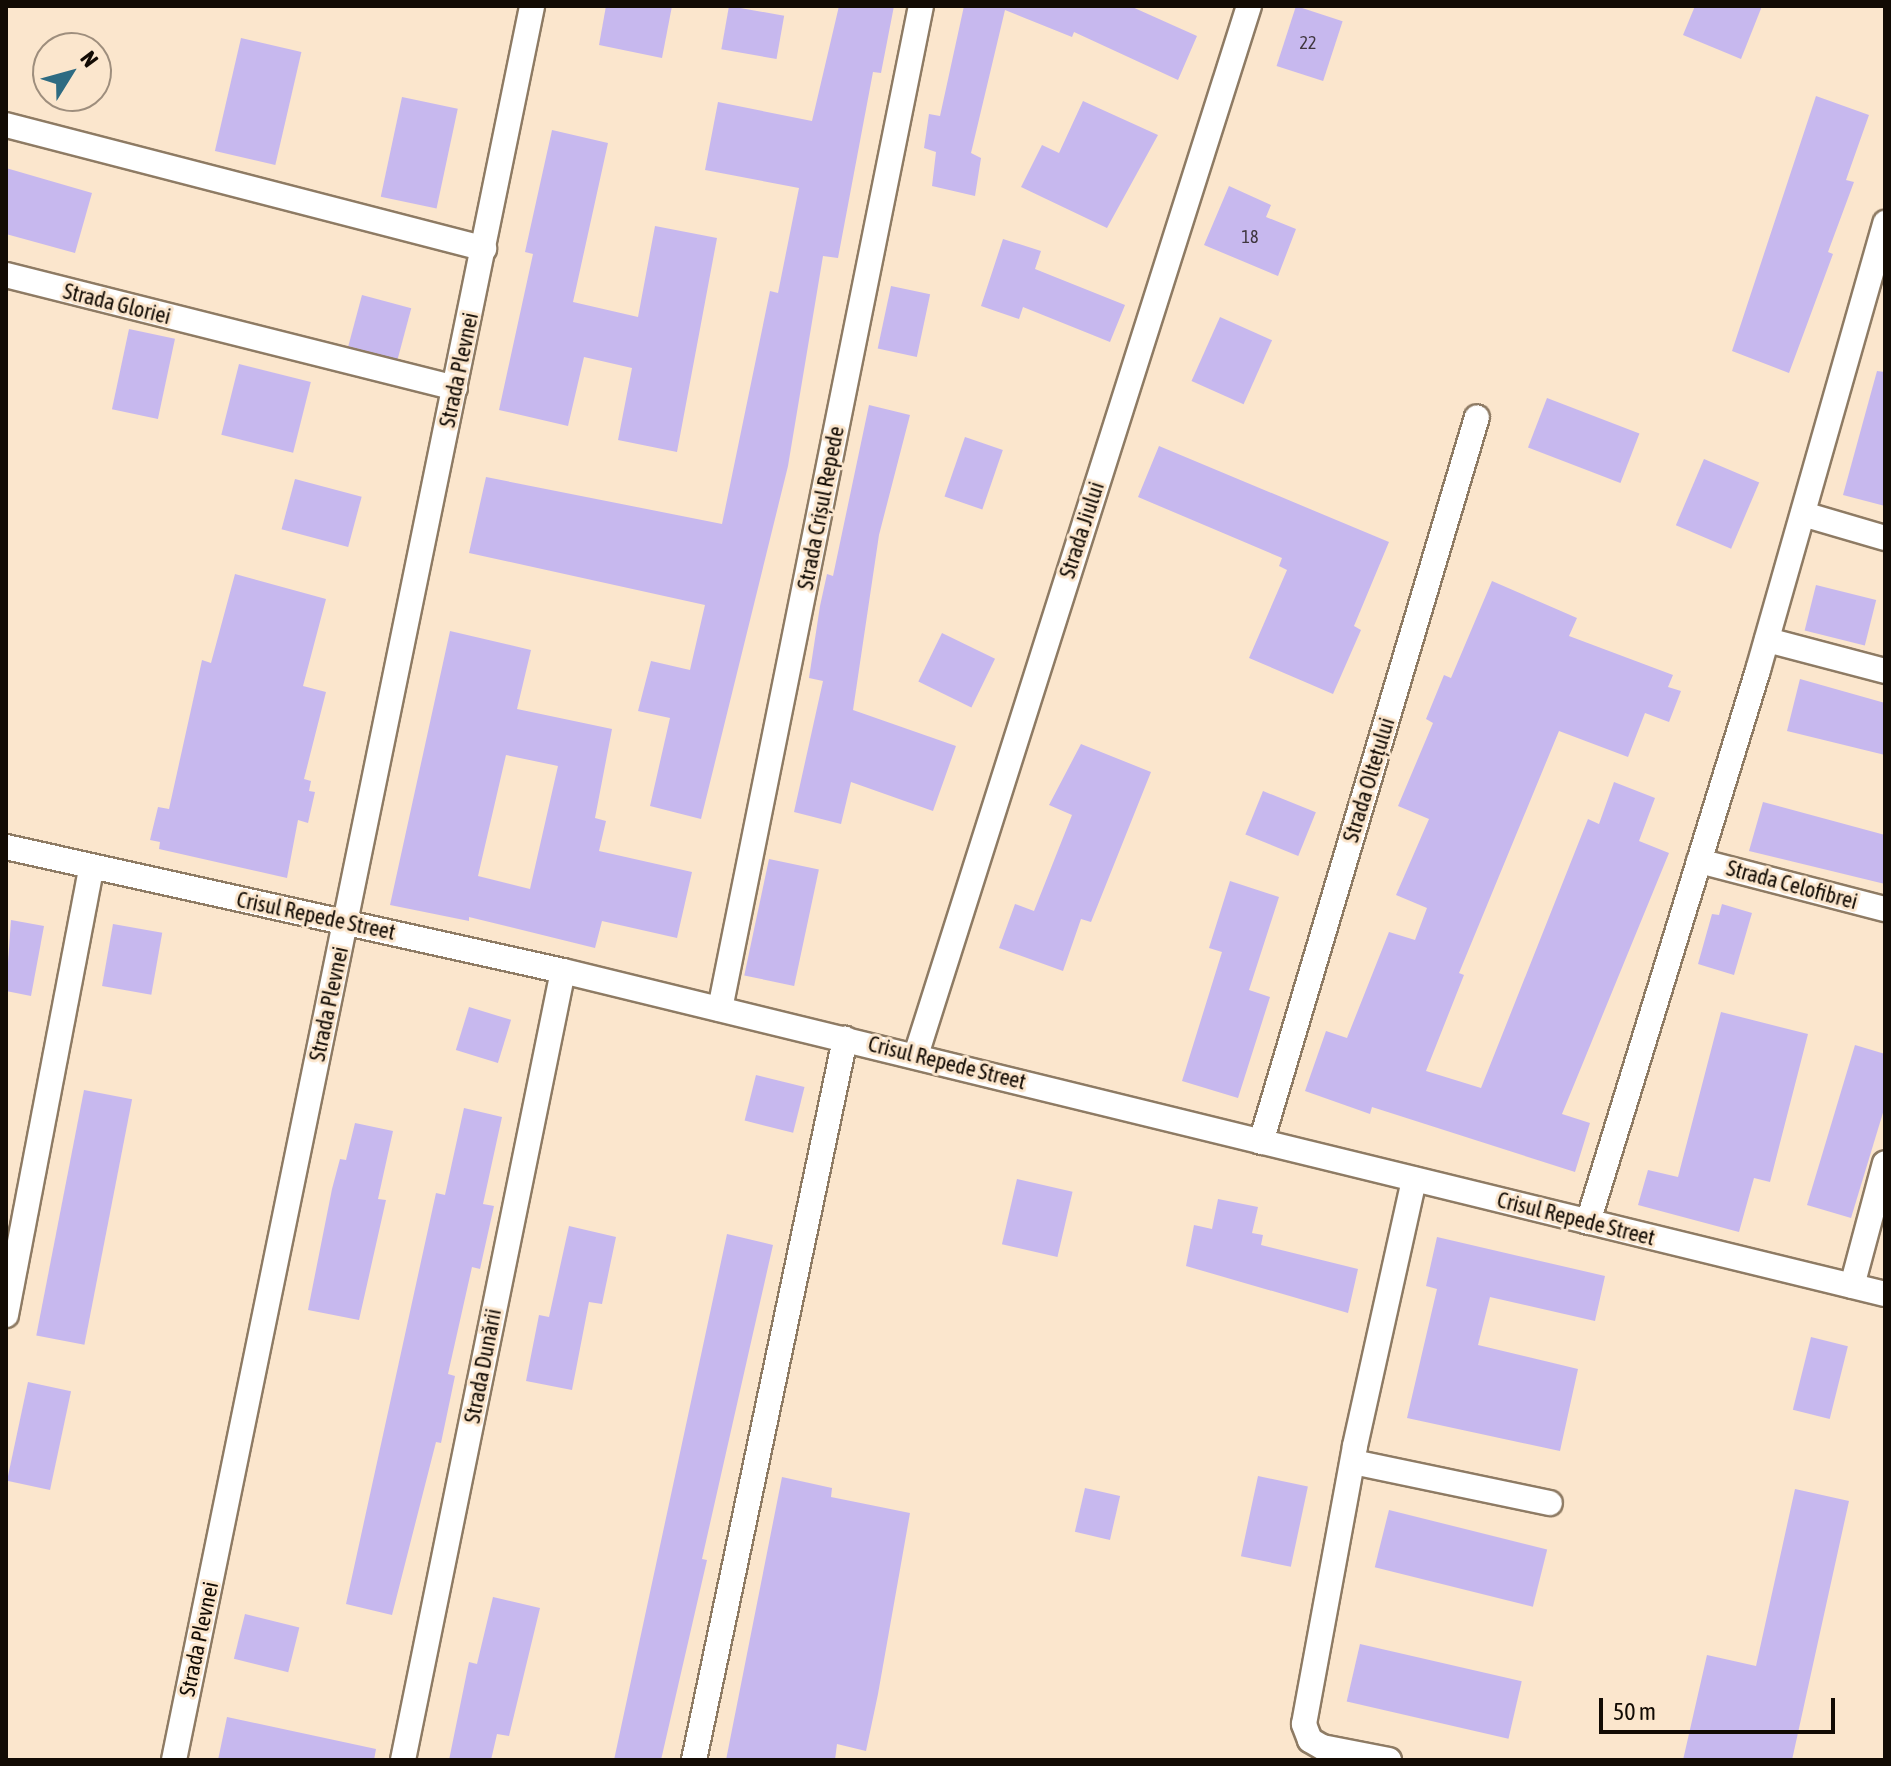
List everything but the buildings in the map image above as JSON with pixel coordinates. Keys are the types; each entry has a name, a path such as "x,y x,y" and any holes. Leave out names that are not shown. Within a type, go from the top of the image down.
{"street":[{"name":"Strada Plevnei","path":"174,1760 532,6"},
{"name":"Strada Crișul Repede","path":"720,1009 921,6"},
{"name":"Strada Jiului","path":"916,1055 1249,6"},
{"path":"6,125 484,249"},
{"path":"1588,1222 1767,640 1885,223"},
{"name":"Strada Gloriei","path":"6,275 455,388"},
{"name":"Strada Oltețului","path":"1261,1142 1477,417"},
{"path":"1803,514 1885,538"},
{"path":"1767,640 1885,671"},
{"name":"Crisul Repede Street","path":"6,847 563,971 1885,1294"},
{"name":"Strada Celofibrei","path":"1699,861 1885,909"},
{"path":"6,1315 91,868"},
{"name":"Strada Dunării","path":"403,1760 563,971"},
{"path":"694,1760 845,1039"},
{"path":"1852,1286 1885,1163"},
{"path":"1389,1760 1322,1747 1310,1740 1304,1724 1353,1462 1414,1179"},
{"path":"1353,1462 1550,1503"}]}
